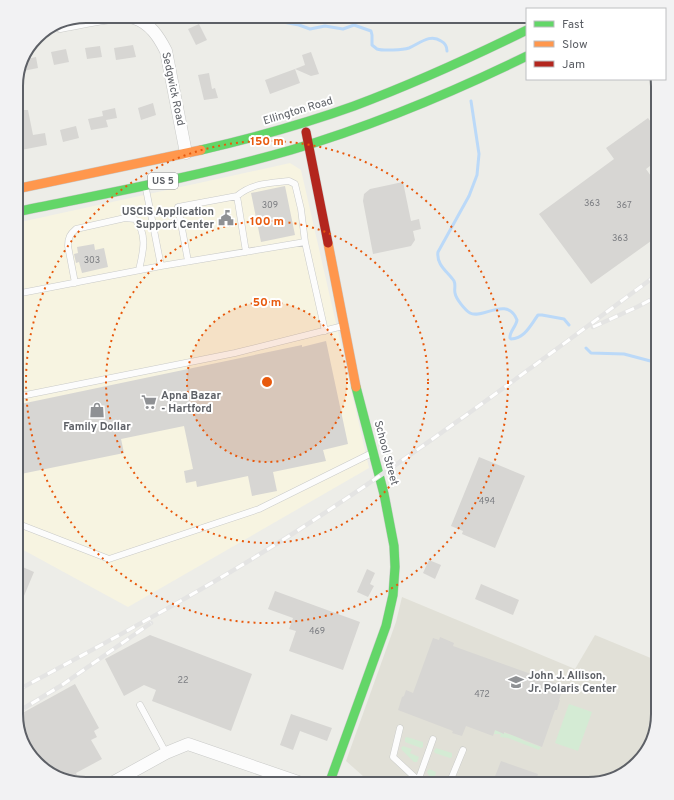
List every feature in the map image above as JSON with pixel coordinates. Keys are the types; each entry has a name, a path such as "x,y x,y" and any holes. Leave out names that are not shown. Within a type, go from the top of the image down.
{"main road":[{"name":"Ellington Road","path":"23,188 149,162 222,145 304,122 361,103 423,79 526,30"},
{"name":"US 5","path":"23,211 218,169 309,144 426,102 526,56"},
{"name":"School Street","path":"304,122 345,325 356,388 384,494 394,546 395,567 393,595 386,626 332,777"}],"street":[{"name":"Sedgwick Road","path":"144,23 148,25 160,38 166,51 186,153"},
{"path":"123,777 166,753 188,744 284,777"}],"lane":[{"path":"188,262 178,207 237,196 244,190 258,185 289,181 293,182 295,184 301,209 305,242 325,331"},
{"path":"146,185 161,266"},
{"path":"237,196 246,252"},
{"path":"75,283 68,246 70,234 76,229 125,218 135,219 140,225 143,233 143,250 139,270"},
{"path":"23,293 161,266 305,242"},
{"path":"23,396 235,353 345,325"},
{"path":"23,525 109,559 259,509 373,453"},
{"path":"140,705 166,753"},
{"path":"400,728 393,757 415,777"},
{"path":"421,777 432,739"},
{"path":"452,777 463,750"}],"shaded area":[{"path":"290,163 301,170 369,468 128,607 23,550 23,221"},
{"name":"John J. Allison, Jr. Polaris Center","path":"402,597 575,669 595,635 651,658 651,714 650,726 645,742 633,759 616,771 608,774 588,777 364,777 346,761 396,622"}],"green space":[{"path":"569,704 592,712 578,751 555,743"},
{"path":"495,730 522,738 522,740 541,747 539,750 508,738 500,737 501,734 494,734"},
{"path":"407,737 423,742 423,747 421,748 405,742 405,738"},
{"path":"403,746 412,749 410,753 419,757 417,762 414,762 402,750 401,748"},
{"path":"436,748 452,753 452,757 450,758 435,753 434,751"},
{"path":"429,769 436,772 435,776 438,777 431,777 427,772"}],"building":[{"path":"199,24 207,40 196,45 188,29"},
{"path":"133,45 136,57 116,60 114,48"},
{"path":"100,46 102,57 87,59 85,48"},
{"path":"66,49 69,62 54,65 51,52"},
{"path":"311,52 319,74 311,76 295,69 305,65 302,55"},
{"path":"36,57 38,68 25,71 29,59"},
{"path":"295,69 300,83 270,94 265,80"},
{"path":"209,73 212,89 215,88 218,98 204,100 198,75"},
{"path":"153,103 156,115 141,120 138,108"},
{"path":"23,105 24,110 28,110 33,135 45,133 47,145 23,150"},
{"path":"115,108 117,118 106,120 108,127 91,130 88,119 103,116 102,111"},
{"path":"648,118 651,122 651,165 646,169 651,176 651,241 591,284 539,214 614,159 606,148"},
{"path":"76,126 79,138 63,142 60,130"},
{"path":"403,182 411,221 419,219 421,229 413,231 415,240 411,246 373,254 363,201 364,194 370,189"},
{"path":"285,186 295,235 261,242 251,193"},
{"path":"94,244 95,250 104,248 108,267 82,273 79,262 76,263 74,254 78,253 77,247"},
{"path":"326,341 348,444 323,450 326,461 273,472 277,491 252,496 248,476 197,487 196,481 186,483 184,471 193,469 184,426 121,439 124,453 23,474 23,404 302,345 302,347"},
{"path":"479,457 525,476 495,548 462,534 463,531 451,526"},
{"path":"429,560 441,565 435,579 423,573"},
{"path":"23,567 34,572 23,598"},
{"path":"367,569 375,573 370,584 374,586 368,597 357,592"},
{"path":"481,584 519,600 513,615 475,599"},
{"path":"275,591 360,622 343,670 289,651 296,631 289,629 293,618 268,609"},
{"path":"150,635 252,674 231,731 152,701 156,690 144,685 124,696 105,659"},
{"path":"440,637 454,643 453,646 564,686 557,710 555,710 542,747 504,732 504,734 495,730 493,736 466,726 462,736 452,733 453,731 398,710 406,690 413,693 433,638 439,640"},
{"path":"75,684 99,728 94,731 97,737 91,740 102,759 76,773 77,775 75,776 58,771 49,763 44,761 29,742 26,734 23,713"},
{"path":"291,714 332,728 327,741 300,731 293,750 280,745"},
{"path":"501,761 538,774 537,777 495,777"}],"waterway":[{"path":"288,23 310,29 325,26 343,29 354,25 371,31 372,45 380,50 406,49 433,38 444,43 447,51"},
{"path":"471,101 479,154 477,175 469,196 438,252 439,261 454,281 457,298 463,307 470,313 481,314 501,309 507,309 513,313 517,320 511,334 511,339 524,334 538,315 564,319 569,325"},
{"path":"586,348 591,353 624,354 651,361"}],"railway":[{"path":"23,687 193,594 297,531 434,438 651,279"},
{"path":"593,327 651,300"},
{"path":"23,709 62,685 151,623"}],"traffic: fast":[{"path":"201,150 240,141 316,119 354,106 398,89 526,30"},
{"path":"23,211 189,176 321,141 411,108 526,56"},
{"path":"332,777 386,626 393,595 395,567 394,546 384,494 356,387"}],"traffic: slow":[{"path":"23,188 201,150"},
{"path":"328,243 356,387"}],"traffic: jam":[{"path":"306,132 328,243"}],"place":[{"name":"USCIS Application Support Center","path":"226,218"},
{"name":"Apna Bazar - Hartford","path":"149,402"},
{"name":"Family Dollar","path":"97,410"},
{"name":"John J. Allison, Jr. Polaris Center","path":"516,682"}]}
